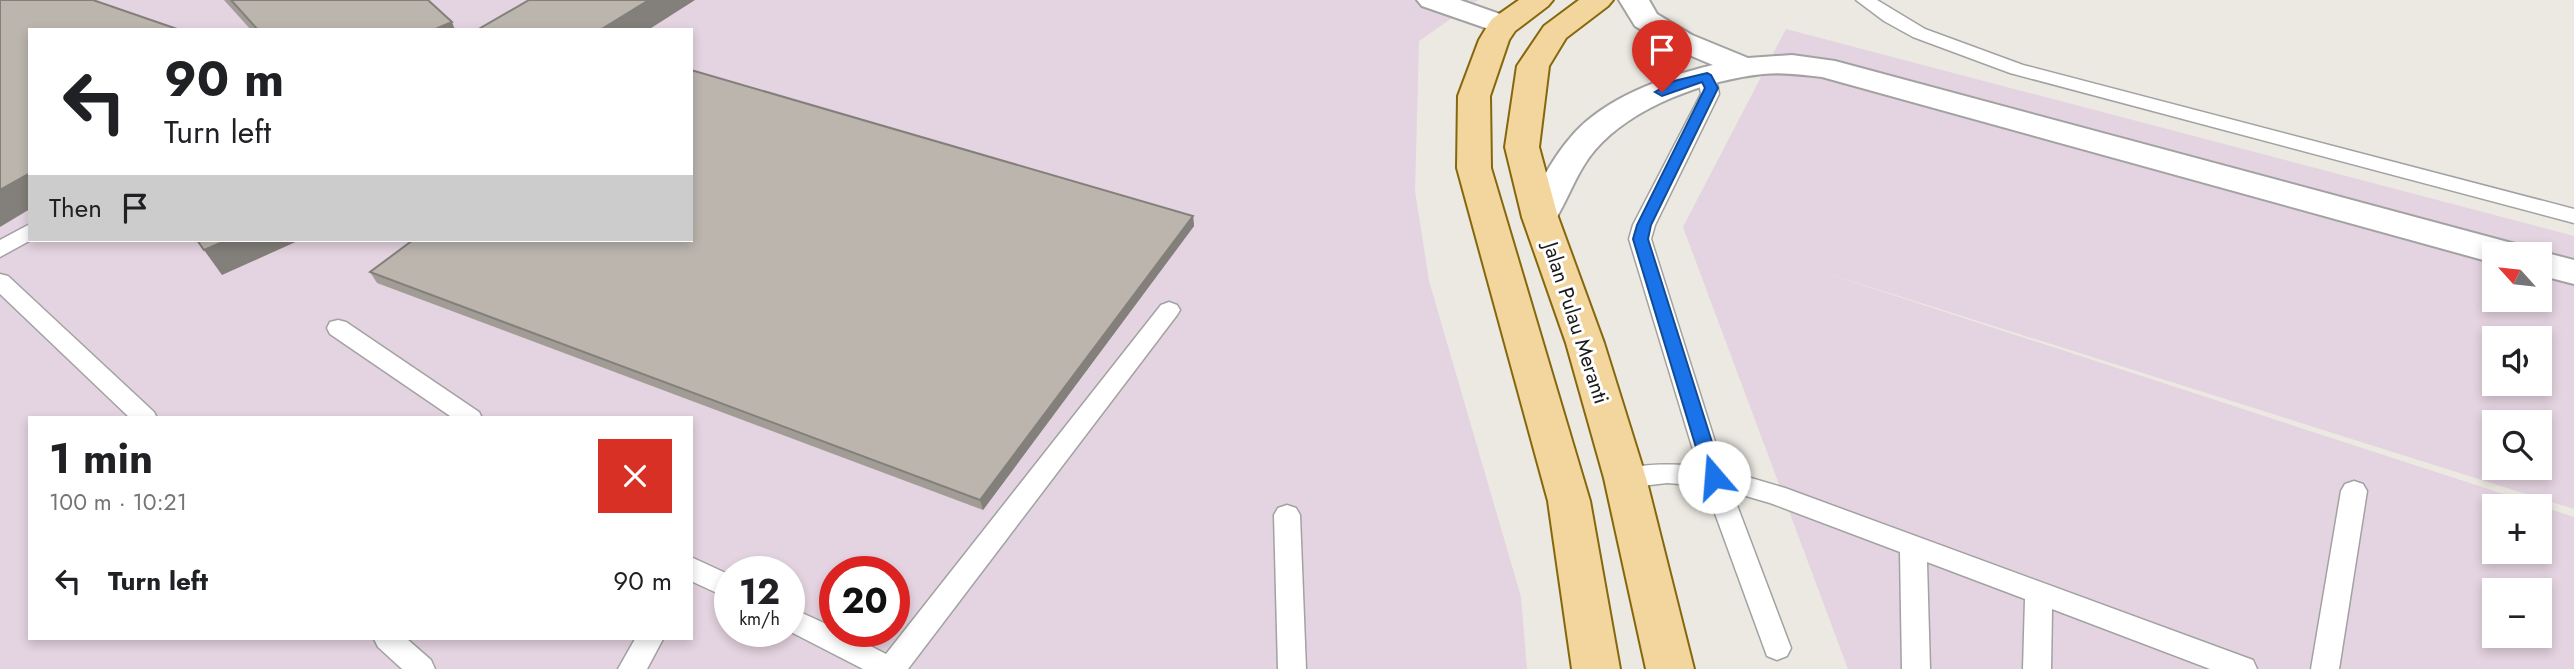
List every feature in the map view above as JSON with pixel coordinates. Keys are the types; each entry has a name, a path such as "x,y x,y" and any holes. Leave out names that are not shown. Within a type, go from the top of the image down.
{"main road":[{"path":"1538,0 1503,25 1494,40 1474,96 1474,168 1569,500 1596,669"},
{"name":"Jalan Pulau Meranti","path":"1598,0 1555,32 1532,65 1522,147 1541,217 1585,343 1625,478 1670,669"}],"street":[{"path":"1432,0 1503,25"},
{"path":"1634,0 1646,20 1681,41 1746,68"},
{"path":"1541,217 1584,142 1628,108 1679,84 1746,68 1786,63 1824,68 2482,248"},
{"path":"2552,266 2574,272"}],"lane":[{"path":"1865,0 1878,11 1938,41 2025,71 2226,127 2574,216"},
{"path":"1707,77 1710,94 1644,225 1640,239 1714,477 1777,648"},
{"path":"0,250 28,232"},
{"path":"0,281 143,416"},
{"path":"805,626 891,669 1169,310"},
{"path":"338,328 467,416"},
{"path":"1625,478 1667,473 1714,477 1776,495 2243,669"},
{"path":"2325,669 2354,491"},
{"path":"1287,515 1292,669"},
{"path":"1913,545 1916,669"},
{"path":"693,569 714,580"},
{"path":"2037,669 2039,592"},
{"path":"389,640 421,669"},
{"path":"632,669 648,640"}],"shaded area":[{"path":"0,0 1478,0 1419,41 1415,191 1429,281 1521,597 1527,669 0,669"},
{"path":"1786,29 2574,236 2574,509 2552,502 2552,494 2526,494 2482,480 2552,480 2552,410 2482,410 2482,480 1810,268 2503,494 2482,494 2482,564 2552,564 2552,510 2574,517 2574,669 1848,669 1683,227"}],"building":[{"path":"0,0 93,0 174,28 28,28 28,174 0,190"},
{"path":"231,0 428,0 452,22 438,28 256,28"},
{"path":"529,0 649,0 603,28 480,28"},
{"path":"693,71 1193,216 980,500 370,272 410,242 693,242"},
{"path":"198,242 222,242 204,250"}],"route":[{"path":"1662,92 1679,84 1707,77 1711,88 1644,225 1640,239 1714,477"}]}
